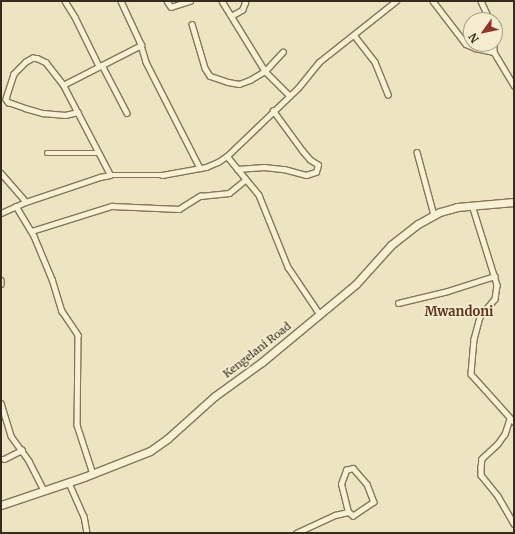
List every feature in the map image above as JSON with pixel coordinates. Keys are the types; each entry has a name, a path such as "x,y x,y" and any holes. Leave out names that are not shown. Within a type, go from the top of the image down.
{"main road":[{"name":"Kengelani Road","path":"1,505 69,483 141,456 157,446 215,396 262,362 362,278 399,238 434,215 457,207 514,202"}],"street":[{"path":"65,1 127,113"},
{"path":"121,1 141,45 146,62 200,168"},
{"path":"167,1 171,7 190,1"},
{"path":"222,1 265,71 290,96"},
{"path":"231,16 242,10 245,3 244,1"},
{"path":"1,213 26,202 100,177 110,175 162,175 213,165 228,156 290,96 308,78 319,62 396,1"},
{"path":"433,1 463,40"},
{"path":"481,1 486,12"},
{"path":"192,24 205,68 210,76 228,82 239,84 250,80 265,71 283,52"},
{"path":"354,35 369,53 379,70 388,94"},
{"path":"63,85 141,45"},
{"path":"494,52 514,85"},
{"path":"78,112 65,115 43,113 8,102 6,99 14,74 26,62 33,58 46,63 63,85 78,112 110,175"},
{"path":"237,169 264,167 284,169 306,175 316,172 318,165 310,160 303,152 273,111"},
{"path":"417,152 434,215"},
{"path":"47,153 98,153"},
{"path":"228,156 261,200 273,234 288,266 319,314"},
{"path":"1,173 26,202"},
{"path":"32,231 112,206 179,209 200,196 229,193 245,180"},
{"path":"471,205 497,281 496,294 493,301 480,317 474,339 471,374 512,420 498,444 482,459 481,475 498,496 514,524"},
{"path":"16,206 32,231 52,279 62,311 78,335 77,425 93,474"},
{"path":"398,303 448,291 495,276"},
{"path":"1,403 11,436 22,450 44,490"},
{"path":"1,459 22,450"},
{"path":"296,533 335,515 348,512 354,516 374,502 367,484 354,468 351,467 346,470 341,482 348,512"},
{"path":"69,483 84,516 86,533"}],"district":[{"name":"Mwandoni","path":"459,312"}]}
